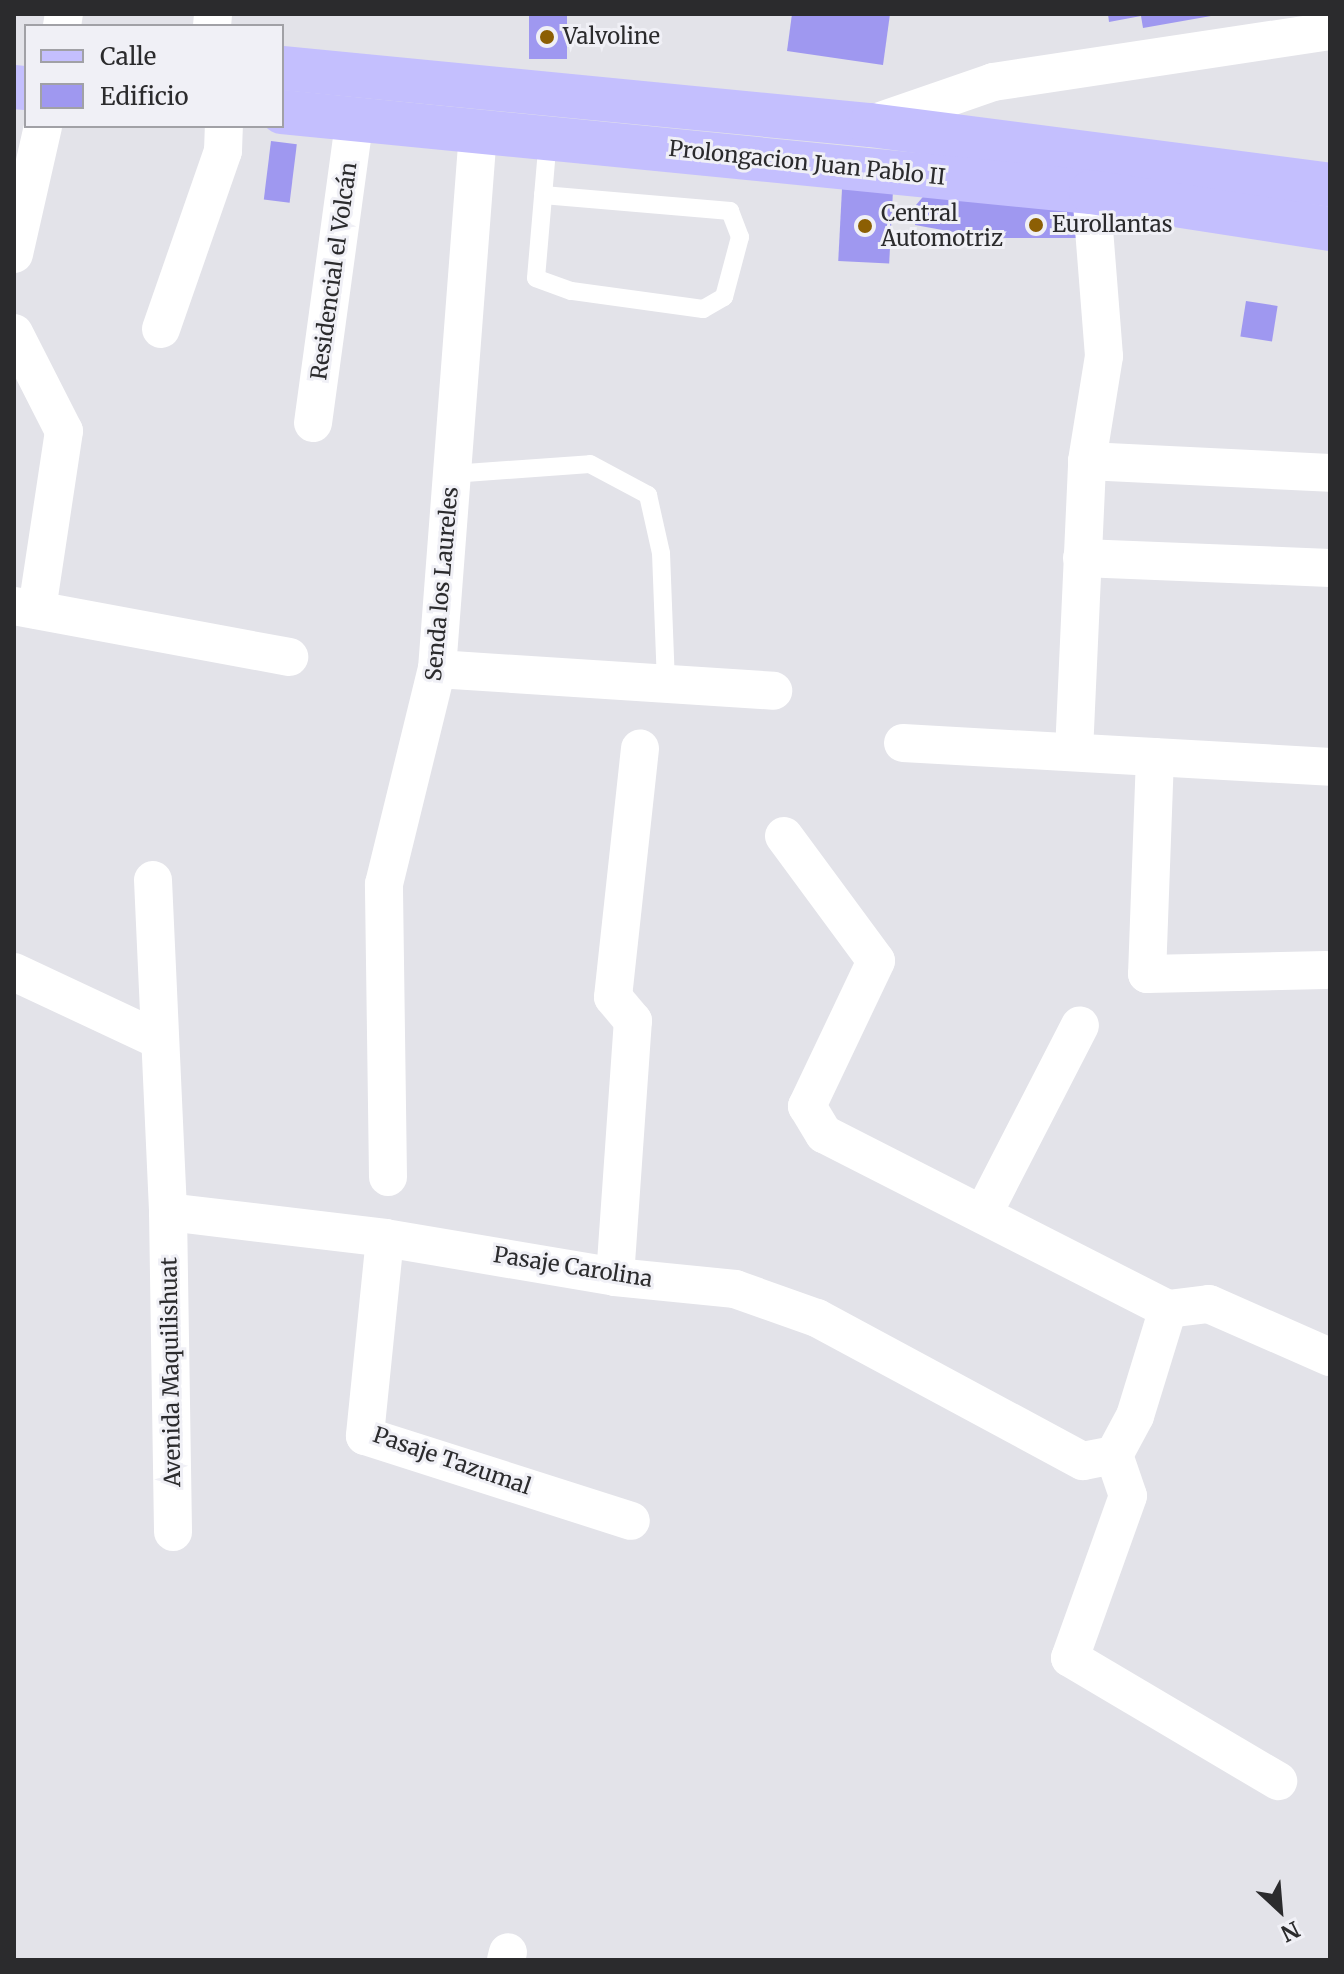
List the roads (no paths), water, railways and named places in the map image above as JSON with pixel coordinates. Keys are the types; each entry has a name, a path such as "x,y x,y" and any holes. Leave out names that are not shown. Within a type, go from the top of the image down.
{"main road":[{"name":"Prolongacion Juan Pablo II","path":"284,68 870,125 1330,185"},
{"name":"Prolongacion Juan Pablo II","path":"284,112 1091,192 1330,229"}],"street":[{"path":"870,125 949,103 993,82 1330,31"},
{"name":"Residencial el Volcán","path":"313,423 355,118"},
{"path":"14,254 43,128"},
{"path":"161,329 223,151 224,128"},
{"name":"Senda los Laureles","path":"388,1177 384,884 437,669 478,132"},
{"path":"1074,752 1087,461 1104,356 1091,192"},
{"path":"14,333 64,431 26,608 289,657"},
{"path":"1087,461 1330,473"},
{"path":"1082,558 1330,568"},
{"path":"437,669 773,691"},
{"path":"903,743 1330,767"},
{"path":"615,1277 633,1021 613,997 640,748"},
{"path":"1155,757 1147,974 1326,970"},
{"path":"784,836 876,961 807,1106 813,1122 824,1134 1168,1309 1209,1304 1330,1357"},
{"path":"153,880 157,1039 168,1212"},
{"path":"14,972 157,1039"},
{"path":"983,1214 1080,1025"},
{"name":"Pasaje Carolina","path":"168,1212 385,1238 615,1277 748,1293 817,1318 1083,1461 1114,1455"},
{"name":"Avenida Maquilishuat","path":"168,1212 173,1532"},
{"name":"Pasaje Tazumal","path":"385,1238 365,1436 631,1521"},
{"path":"1168,1309 1135,1416 1114,1455 1128,1496 1070,1658 1278,1781"}],"lane":[{"path":"543,195 730,211 740,237 724,297 703,309 571,291 536,278 543,195 548,137"},
{"path":"452,474 590,464 648,495 661,553 666,684"}],"place":[{"name":"Valvoline","path":"547,37"},
{"name":"Eurollantas","path":"1036,225"},
{"name":"Central Automotriz","path":"865,226"}]}
